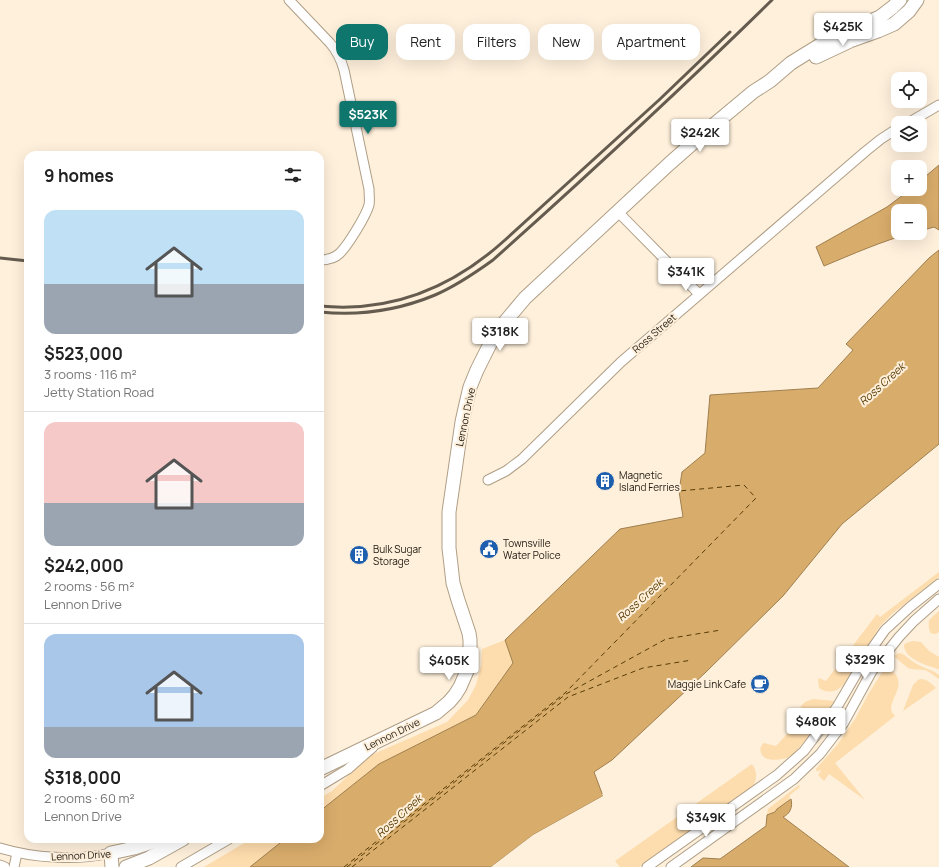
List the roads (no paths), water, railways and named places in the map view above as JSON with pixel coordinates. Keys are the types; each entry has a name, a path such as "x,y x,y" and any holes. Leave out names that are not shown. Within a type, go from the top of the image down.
{"street":[{"path":"289,0 324,36 340,58 344,70 369,190 370,200 368,207 348,243 336,256 324,260"},
{"name":"Lennon Drive","path":"770,81 791,63 834,37 887,13 900,0"},
{"name":"Lennon Drive","path":"324,767 428,717 443,707 456,694 464,679 470,656 470,640 453,582 449,548 448,520 464,413 470,387 485,354 504,323 515,309 536,288 706,131 753,92 770,81 834,48 861,36 890,26 904,16 917,0"},
{"path":"920,116 939,105"},
{"name":"Ross Street","path":"488,480 506,471 522,459 621,362 866,151 891,133"},
{"path":"618,212 699,294"},
{"path":"647,867 777,775 804,751 837,707 868,654 885,630 910,606 939,584"},
{"path":"671,867 794,779 820,754 843,724 872,671 899,637 914,621 939,599"},
{"path":"324,784 348,769 383,739"},
{"name":"Lennon Drive","path":"0,848 17,853 37,856 97,856 132,849 149,843"},
{"path":"132,849 128,858 128,867 149,858 176,843"},
{"path":"181,867 222,843"},
{"path":"14,867 17,853"},
{"path":"111,853 112,867"},
{"path":"0,865 5,867"}],"water":[{"path":"939,165 939,230 934,227 927,229 927,204 891,204 902,196 927,196 927,175"},
{"path":"891,204 891,240 824,266 816,247"},
{"name":"Ross Creek","path":"939,250 939,444 842,524 783,596 706,672 612,760 594,772 603,796 533,835 491,867 250,867 280,843 324,843 324,808 379,764 476,715 513,663 505,640 620,529 683,517 679,491 682,472 705,453 710,395 818,388 853,350 846,344 929,258"},
{"path":"791,799 792,805 790,810 783,817 849,867 691,867 703,858 720,859 766,826 767,815 775,812"}],"railway":[{"path":"324,312 349,313 379,311 407,305 435,295 479,270 493,260 599,164 772,0"},
{"path":"324,306 346,307 396,301 420,294 464,272 505,240 659,100 730,32"},
{"path":"0,258 24,261"}],"place":[{"name":"Magnetic Island Ferries","path":"605,481"},
{"name":"Townsville Water Police","path":"489,549"},
{"name":"Bulk Sugar Storage","path":"359,555"},
{"name":"Maggie Link Cafe","path":"760,684"}]}
